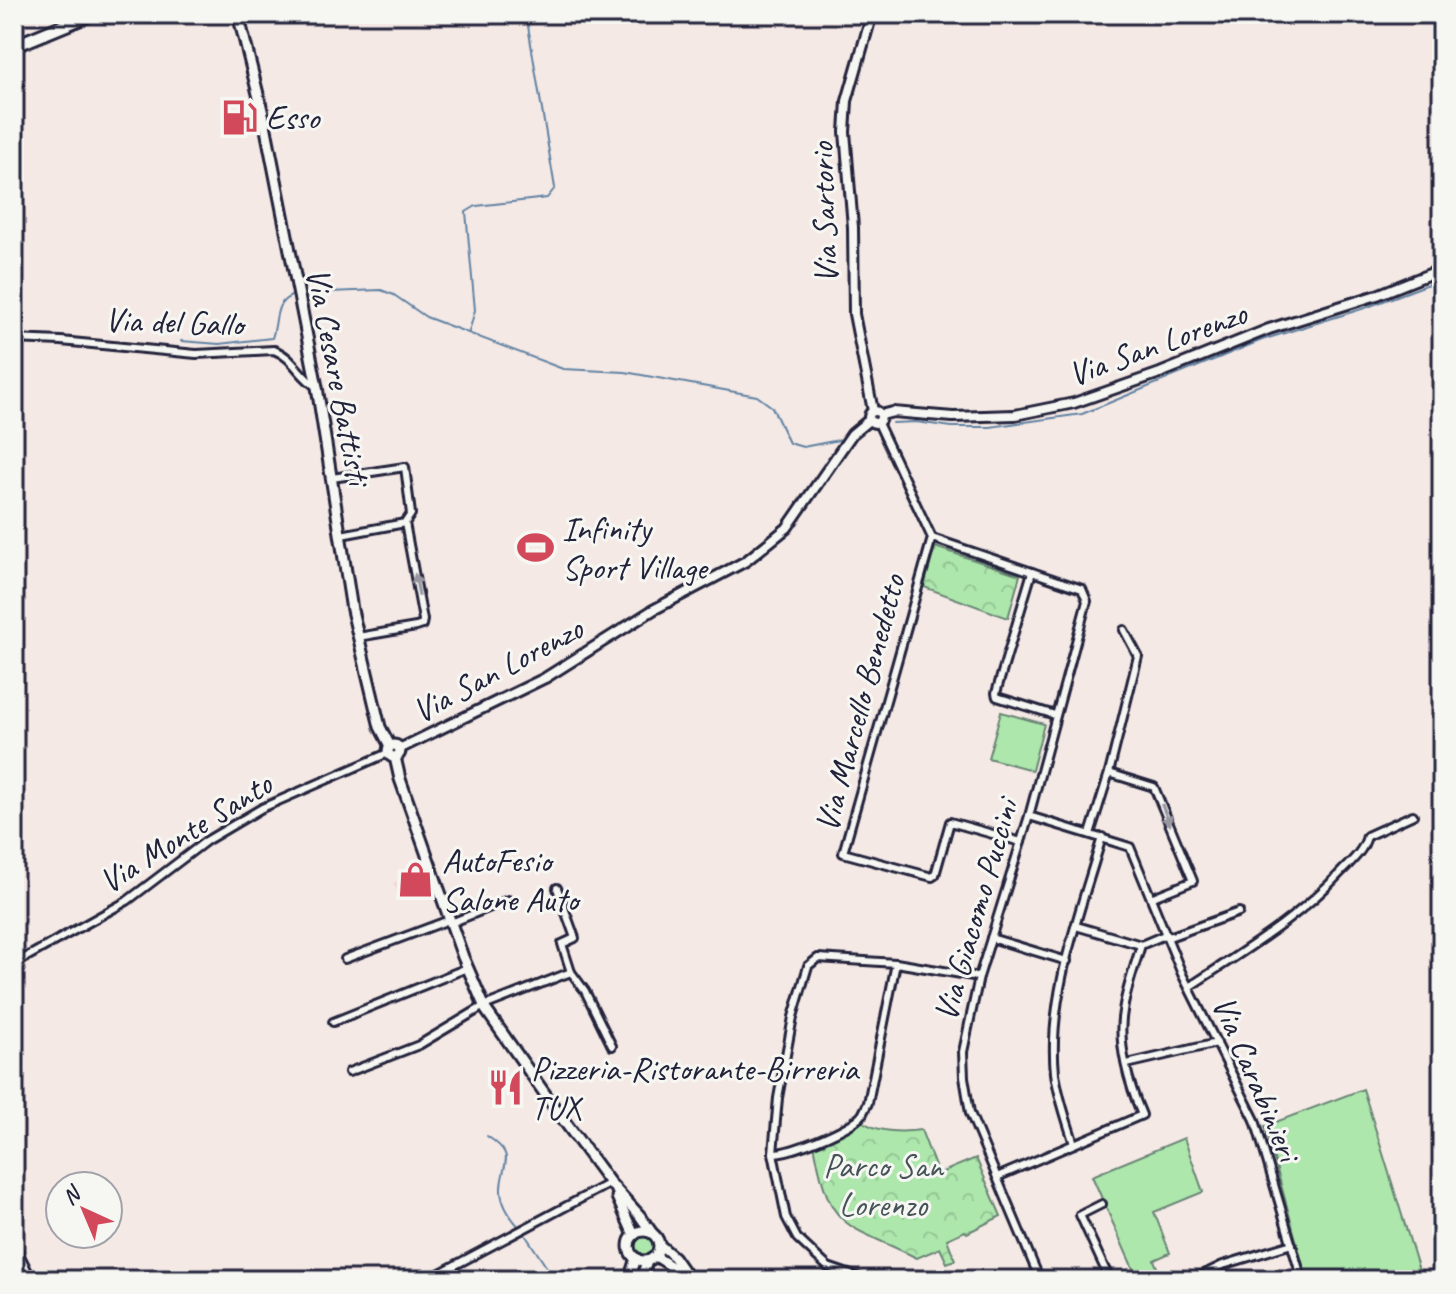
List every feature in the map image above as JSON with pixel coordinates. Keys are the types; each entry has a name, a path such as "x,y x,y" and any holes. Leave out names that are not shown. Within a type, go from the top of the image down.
{"highway":[{"path":"14,46 92,14"}],"main road":[{"name":"Via Cesare Battisti","path":"238,14 263,114 317,387 358,637 380,727 393,751 450,921 484,1006 610,1183 640,1216 659,1244"},
{"name":"Via Cesare Battisti","path":"610,1183 634,1235 629,1247 636,1258 651,1258"},
{"path":"634,1235 643,1231 652,1233"},
{"path":"641,1280 659,1244"},
{"path":"629,1280 636,1258"}],"street":[{"name":"Via Sartorio","path":"872,14 847,101 845,132 853,227 854,314 875,417"},
{"name":"Via San Lorenzo","path":"393,751 545,678 653,610 746,561 787,528 852,434 875,417 893,412 953,417 1015,415 1074,403 1160,373 1269,329 1377,295 1442,269"},
{"name":"Via del Gallo","path":"14,339 196,354 274,350 284,353 306,381 317,387"},
{"path":"875,417 932,538 1032,572 996,693 997,697 1055,715"},
{"path":"332,478 405,467 411,514 405,523 422,625 358,637"},
{"path":"341,535 405,523"},
{"name":"Via Marcello Benedetto","path":"932,538 843,853 932,877 950,822 1021,842"},
{"name":"Via Giacomo Puccini","path":"1032,572 1082,589 1087,601 1029,816 979,977 963,1052 970,1113 1040,1280"},
{"path":"1090,834 1109,773 1138,656 1124,630"},
{"name":"Via Monte Santo","path":"14,964 127,901 206,841 262,808 393,751"},
{"path":"1109,773 1154,787 1193,881 1153,897"},
{"name":"Via Carabinieri","path":"1302,1280 1255,1120 1189,987 1301,912 1351,862 1365,844 1367,836 1413,815"},
{"path":"1029,816 1130,847 1189,987"},
{"path":"1074,1144 1059,1096 1054,1063 1057,1014 1067,961 1102,837"},
{"path":"557,888 575,938 562,944 571,972 585,991 612,1046"},
{"path":"345,959 508,900"},
{"path":"1076,926 1141,945 1239,912"},
{"path":"991,938 1067,961"},
{"path":"997,1177 1142,1115 1122,1039 1122,1013 1141,945"},
{"path":"866,1280 828,1267 797,1238 786,1217 773,1153 785,1055 809,963 818,958 896,963 979,977"},
{"path":"773,1153 783,1153 827,1135 861,1115 868,1103 896,963"},
{"path":"333,1022 467,968"},
{"path":"349,1072 419,1045 484,1006 571,972"},
{"path":"1127,1064 1217,1043"},
{"path":"427,1280 610,1183"},
{"path":"1102,1204 1080,1215 1110,1280"},
{"path":"14,1243 32,1280"},
{"name":"Via Cesare Battisti","path":"659,1244 679,1263 689,1279"},
{"path":"1192,1280 1223,1265 1292,1244"},
{"name":"Via Cesare Battisti","path":"651,1258 689,1279"}],"shaded area":[{"path":"425,870 429,881 398,893 393,883"}],"green space":[{"path":"935,547 1020,575 1008,618 924,587"},
{"path":"1001,712 1044,724 1032,770 988,758"},
{"path":"1363,1089 1422,1280 1307,1280 1265,1126"},
{"name":"Parco San Lorenzo","path":"860,1120 889,1131 921,1130 938,1174 976,1158 1001,1216 947,1239 955,1260 947,1263 940,1248 917,1258 857,1230 834,1210 820,1173 814,1144 850,1128"},
{"path":"1184,1138 1203,1192 1154,1212 1170,1253 1154,1260 1162,1280 1138,1280 1092,1176"},
{"path":"644,1236 652,1239 655,1247 652,1255 644,1258 636,1255 633,1247 636,1239"}],"waterway":[{"path":"469,332 475,310 466,212 476,206 547,198 555,188 526,14"},
{"path":"893,423 990,427 1082,414 1262,340 1365,308 1442,279"},
{"path":"302,293 381,290 394,295 426,317 563,369 625,372 757,396 772,407 789,443 803,447 844,439"},
{"path":"181,341 219,344 272,338 280,306 296,294"},
{"path":"167,866 226,823 262,803"},
{"path":"487,1136 505,1154 502,1198 520,1228"},
{"path":"524,1233 555,1280"}],"place":[{"name":"Esso","path":"240,117"},
{"name":"Infinity Sport Village","path":"536,548"},
{"name":"AutoFesio Salone Auto","path":"416,880"},
{"name":"Pizzeria-Ristorante-Birreria TUX","path":"505,1088"}]}
